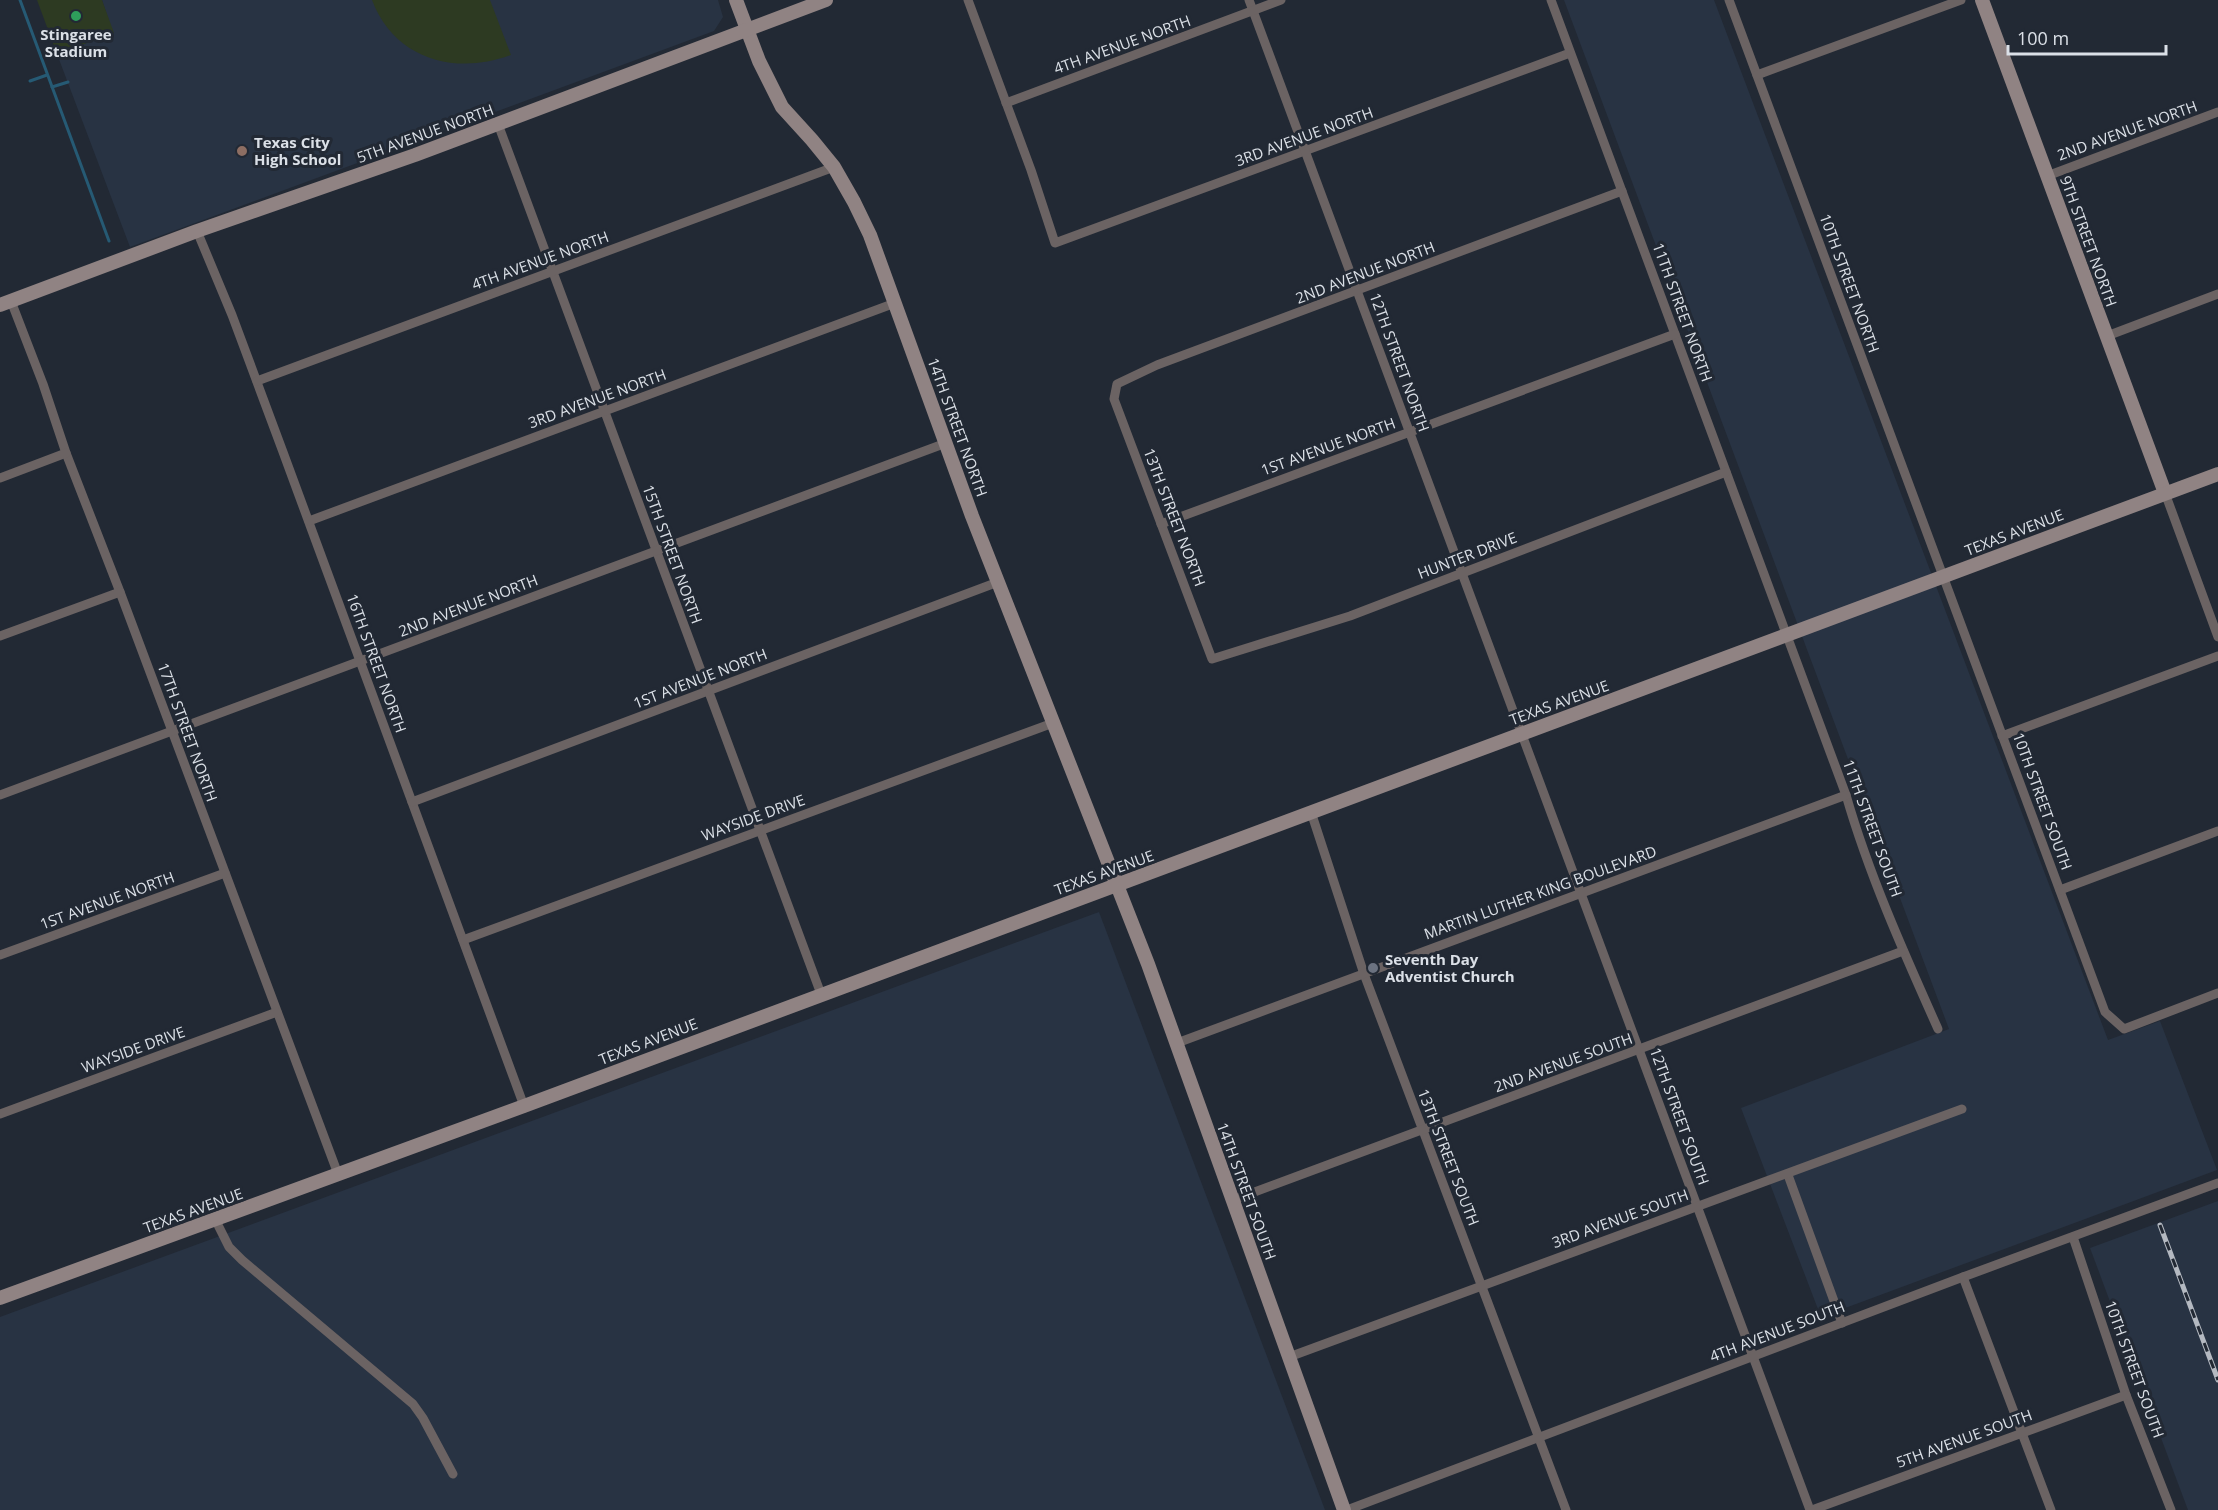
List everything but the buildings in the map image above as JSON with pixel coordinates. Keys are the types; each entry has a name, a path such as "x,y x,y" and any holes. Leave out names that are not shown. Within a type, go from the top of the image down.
{"street":[{"name":"14TH STREET NORTH","path":"736,0 759,61 782,107 834,167 870,235 998,582 1116,884"},
{"name":"5TH AVENUE NORTH","path":"5,303 197,231 498,124 826,0"},
{"path":"968,0 1006,103"},
{"name":"12TH STREET NORTH","path":"1249,0 1522,734"},
{"name":"4TH AVENUE NORTH","path":"1006,103 1281,0"},
{"name":"11TH STREET NORTH","path":"1551,0 1786,635"},
{"name":"10TH STREET NORTH","path":"1729,0 1943,576"},
{"path":"1757,75 1961,0"},
{"name":"9TH STREET NORTH","path":"1982,0 2165,493"},
{"name":"3RD AVENUE NORTH","path":"1006,103 1055,243 1570,54"},
{"name":"2ND AVENUE NORTH","path":"2047,176 2218,112"},
{"name":"15TH STREET NORTH","path":"498,124 821,994"},
{"name":"4TH AVENUE NORTH","path":"257,381 834,167"},
{"name":"2ND AVENUE NORTH","path":"1119,383 1157,365 1622,191"},
{"name":"16TH STREET NORTH","path":"197,231 257,381 524,1106"},
{"path":"2107,336 2218,294"},
{"name":"17TH STREET NORTH","path":"5,303 43,384 66,453 338,1174"},
{"name":"3RD AVENUE NORTH","path":"309,521 895,303"},
{"name":"1ST AVENUE NORTH","path":"1161,524 1675,334"},
{"name":"13TH STREET NORTH","path":"1119,383 1114,399 1212,659 1215,658"},
{"name":"2ND AVENUE NORTH","path":"0,795 946,443"},
{"path":"0,478 66,453"},
{"name":"HUNTER DRIVE","path":"1215,658 1350,616 1726,472"},
{"name":"TEXAS AVENUE","path":"0,1298 524,1106 2218,474"},
{"path":"2165,493 2218,637"},
{"name":"10TH STREET SOUTH","path":"1943,576 2105,1012 2124,1029 2218,993"},
{"name":"1ST AVENUE NORTH","path":"412,802 998,582"},
{"path":"0,636 120,592"},
{"name":"11TH STREET SOUTH","path":"1786,635 1903,951 1938,1029"},
{"path":"2002,736 2218,656"},
{"name":"WAYSIDE DRIVE","path":"463,940 1053,723"},
{"name":"12TH STREET SOUTH","path":"1522,734 1811,1510"},
{"name":"MARTIN LUTHER KING BOULEVARD","path":"1177,1043 1846,795"},
{"name":"13TH STREET SOUTH","path":"1311,812 1364,974 1566,1510"},
{"path":"2060,890 2218,831"},
{"name":"1ST AVENUE NORTH","path":"0,955 225,873"},
{"name":"14TH STREET SOUTH","path":"1116,884 1177,1043 1345,1510"},
{"name":"2ND AVENUE SOUTH","path":"1233,1200 1903,951"},
{"name":"WAYSIDE DRIVE","path":"0,1114 277,1012"},
{"name":"3RD AVENUE SOUTH","path":"1289,1357 1962,1109"},
{"path":"1788,1175 1842,1323"},
{"name":"4TH AVENUE SOUTH","path":"1345,1510 2218,1184"},
{"path":"215,1219 229,1247 242,1260 413,1404 453,1474"},
{"name":"10TH STREET SOUTH","path":"2073,1237 2126,1395 2171,1510"},
{"path":"1964,1277 2051,1510"},
{"name":"5TH AVENUE SOUTH","path":"1811,1510 2126,1395"}],"shaded area":[{"name":"Texas City High School","path":"102,0 718,0 723,17 714,31 130,247 57,54 113,33"},
{"path":"1564,0 1714,0 2108,1040 2160,1021 2217,1170 1821,1317 1741,1108 1949,1029"},
{"path":"1099,912 1325,1510 0,1510 0,1317"},
{"path":"2218,1201 2218,1510 2188,1510 2090,1248"}],"green space":[{"name":"Stingaree Stadium","path":"37,0 102,0 114,33 57,54"},
{"path":"372,0 490,0 511,55 469,64 429,57 411,49 395,36 382,20"}],"waterway":[{"path":"20,0 109,241"},
{"path":"30,81 47,75"},
{"path":"52,87 68,82"}],"railway":[{"path":"2160,1225 2218,1380"}],"place":[{"name":"Stingaree Stadium","path":"76,16"},
{"name":"Texas City High School","path":"242,151"},
{"name":"Seventh Day Adventist Church","path":"1373,968"}]}
